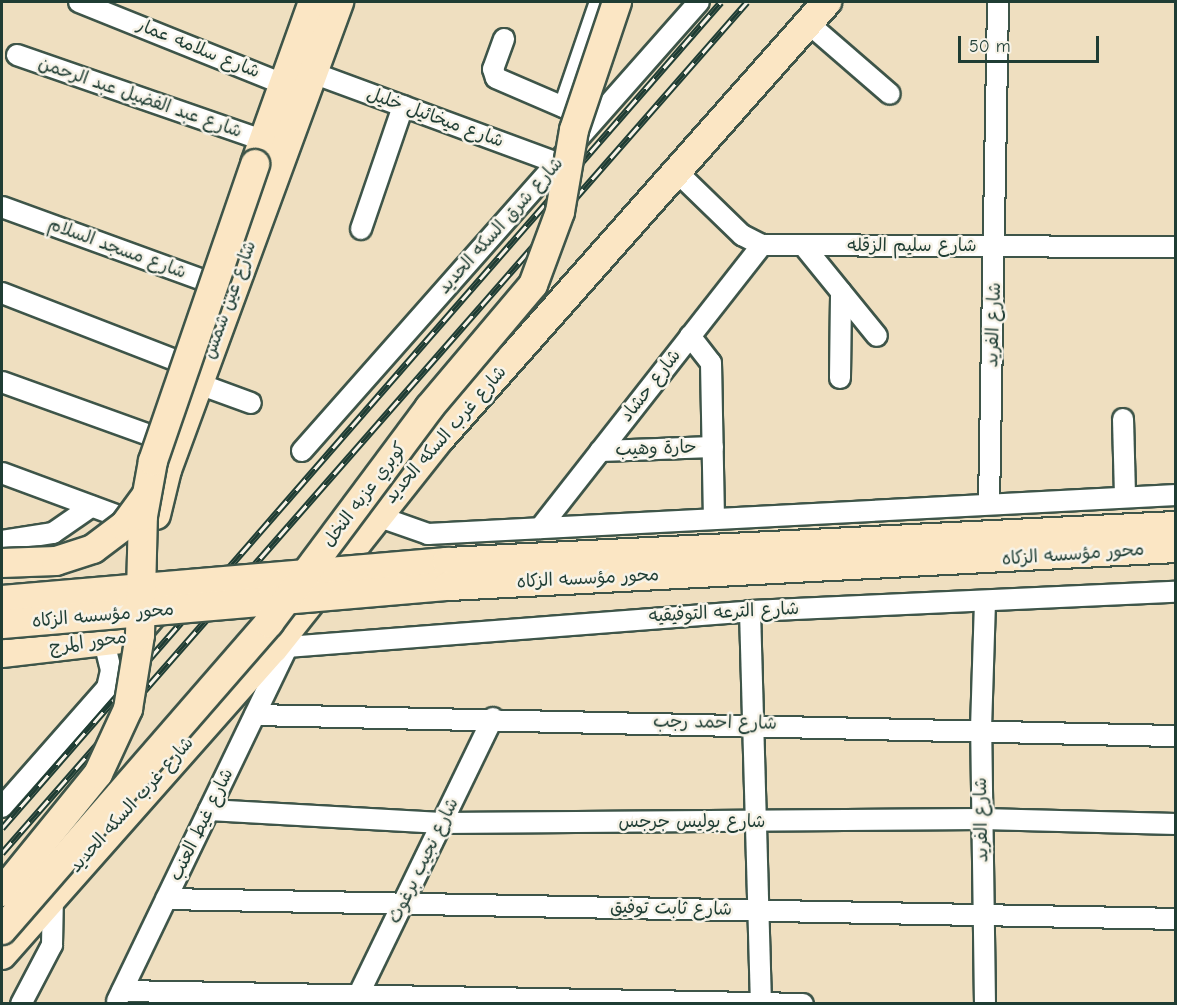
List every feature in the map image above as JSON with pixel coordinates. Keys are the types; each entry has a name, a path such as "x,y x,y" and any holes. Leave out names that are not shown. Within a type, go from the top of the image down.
{"main road":[{"path":"2,563 56,561 93,549 124,526 146,495 192,374 259,152 312,2"},
{"name":"شارع عين شمس","path":"154,604 154,529 192,374 233,292 339,2"},
{"name":"كوبري عزبه النخل","path":"2,930 269,623 429,408 533,285 561,212 574,130 617,2"},
{"name":"شارع غرب السكه الحديد","path":"2,956 53,892 281,647 377,516 827,2"},
{"path":"2,892 93,781 128,708 140,635 146,495"},
{"name":"محور مؤسسه الزكاه","path":"2,600 447,562 1176,526"},
{"name":"محور مؤسسه الزكاه","path":"2,624 449,586 1176,548"},
{"name":"محور المرج","path":"2,653 104,642 140,633 154,604"}],"street":[{"name":"شارع سلامه عمار","path":"79,2 283,84"},
{"path":"564,107 600,2"},
{"name":"شارع شرق السكه الحديد","path":"302,451 699,2"},
{"name":"شارع الفريد","path":"989,504 996,246 998,2"},
{"path":"808,23 890,94"},
{"path":"504,39 493,69 496,78 595,121"},
{"name":"شارع عبد الفضيل عبد الرحمن","path":"17,55 259,152"},
{"name":"شارع ميخائيل خليل","path":"313,73 557,163"},
{"path":"361,229 402,106"},
{"path":"677,172 742,235 762,245"},
{"name":"شارع مسجد السلام","path":"2,207 233,292"},
{"name":"شارع سليم الزقله","path":"762,245 1176,247"},
{"name":"شارع حشاد","path":"540,528 762,245"},
{"path":"802,245 876,336"},
{"path":"840,378 841,292"},
{"path":"2,293 192,374 251,403"},
{"path":"690,336 711,363 714,518"},
{"path":"2,382 176,444"},
{"path":"1123,419 1125,497"},
{"name":"حارة وهيب","path":"600,451 713,447"},
{"path":"2,473 154,529"},
{"path":"377,516 428,534 1176,495"},
{"path":"2,541 53,533 92,506"},
{"name":"شارع الترعه التوفيقيه","path":"281,647 750,611 1176,592"},
{"name":"شارع الفريد","path":"985,601 981,729 985,1004"},
{"path":"750,611 761,910 761,1003"},
{"path":"2,807 107,688 111,670 104,642"},
{"name":"شارع غيط العنب","path":"119,998 255,715 281,647"},
{"name":"شارع احمد رجب","path":"255,715 981,729 1176,736"},
{"name":"شارع نجيب برغوث","path":"356,1001 493,718"},
{"name":"شارع بوليس جرجس","path":"209,810 442,822 982,819 1176,824"},
{"path":"21,1004 52,945 53,892"},
{"name":"شارع ثابت توفيق","path":"166,899 402,906 761,910 1176,919"},
{"path":"119,998 803,1004"}],"railway":[{"path":"2,828 721,2"},
{"path":"2,853 747,2"}]}
